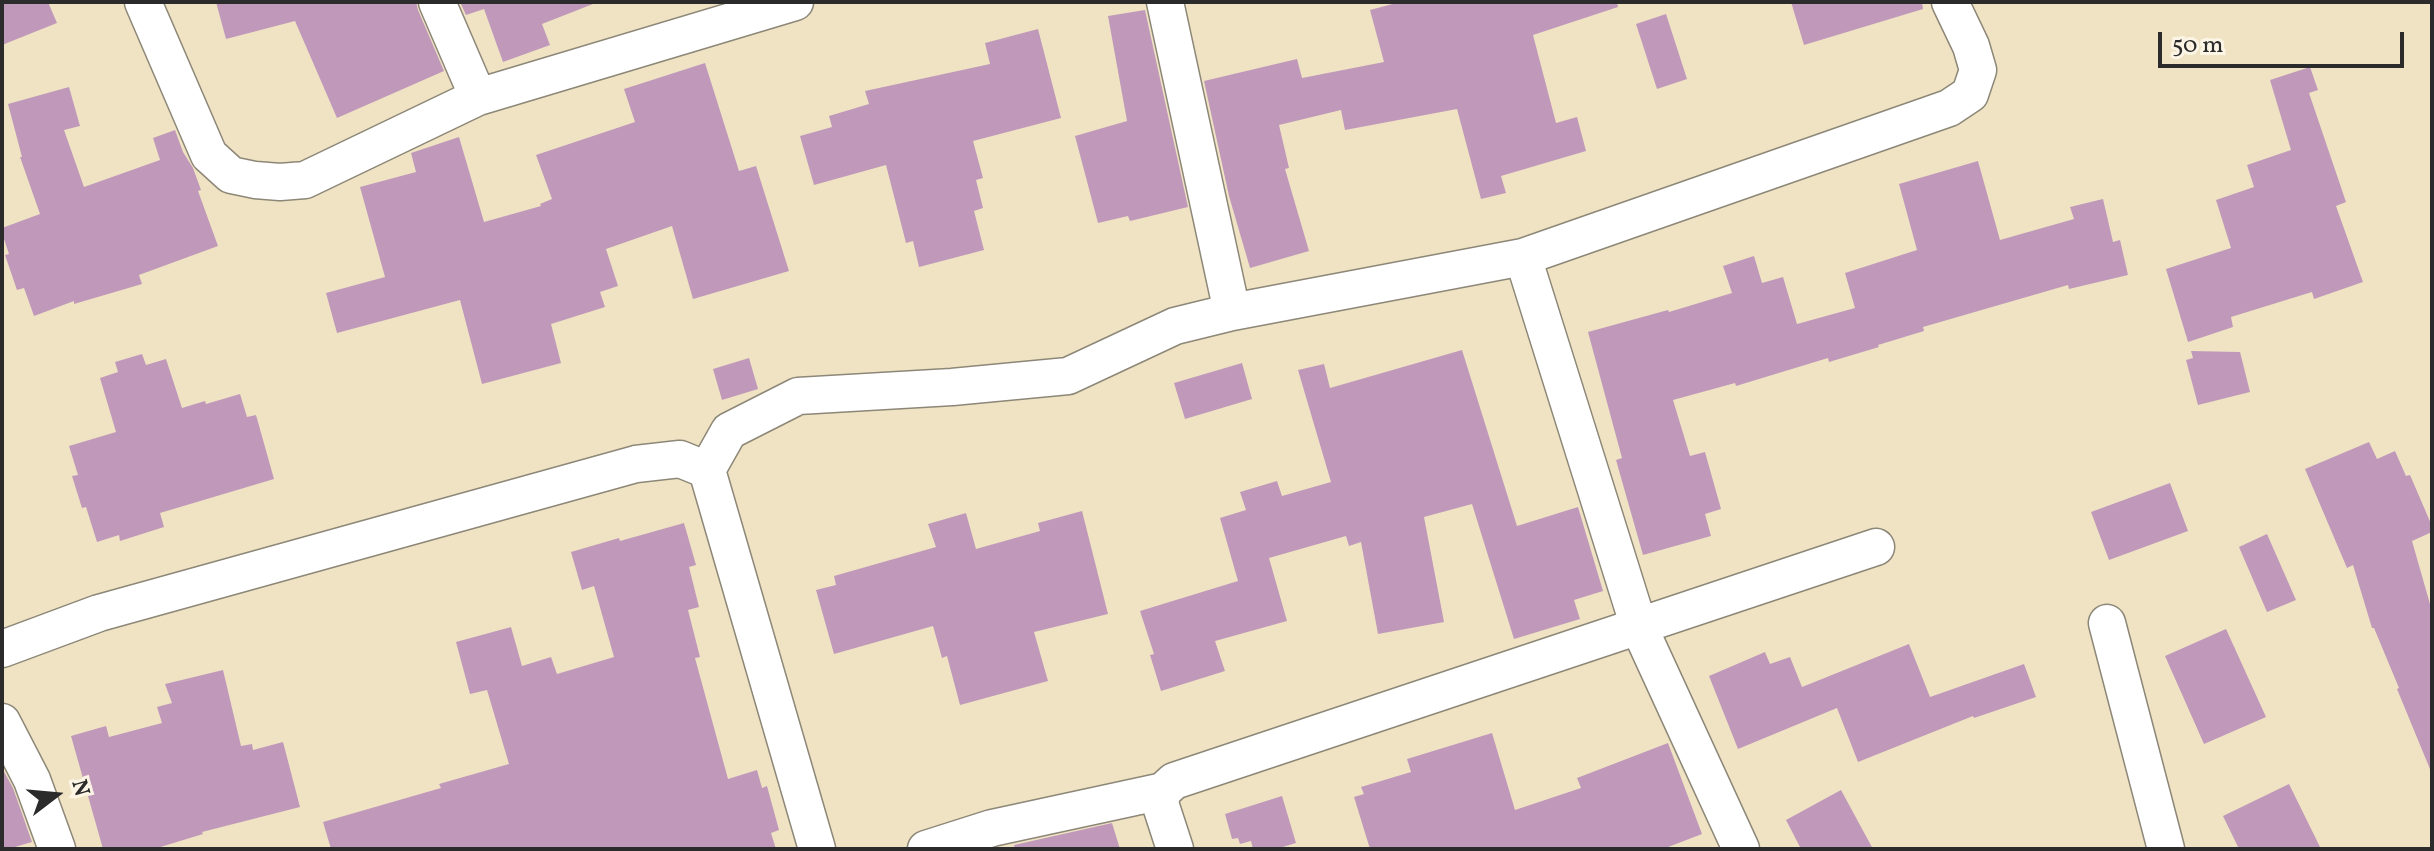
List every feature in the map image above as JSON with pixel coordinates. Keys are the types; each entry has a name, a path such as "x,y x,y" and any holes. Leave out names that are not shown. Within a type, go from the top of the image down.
{"street":[{"path":"143,2 209,155 231,175 255,180 305,180 478,97 795,2"},
{"path":"437,2 478,97"},
{"path":"1165,2 1232,312"},
{"path":"817,849 707,470 729,431 798,396 952,387 1068,376 1175,326 1232,312 1523,257 1949,108 1970,94 1978,70 1971,46 1950,2"},
{"path":"1523,257 1639,627 1741,849"},
{"path":"2,649 99,613 636,464 680,459 707,470"},
{"path":"926,849 992,828 1163,791 1174,781 1876,547"},
{"path":"2107,623 2166,849"},
{"path":"2,722 32,780 57,849"},
{"path":"1163,791 1160,803 1175,849"}],"building":[{"path":"2,2 48,2 57,23 2,45"},
{"path":"216,2 416,2 444,71 337,118 295,21 226,39"},
{"path":"460,2 593,4 542,24 550,45 503,62 484,9 466,15"},
{"path":"1400,2 1617,2 1618,7 1533,35 1556,123 1577,117 1586,151 1501,176 1506,193 1481,199 1457,109 1345,130 1341,110 1279,125 1289,168 1285,169 1309,251 1250,268 1229,196 1204,81 1297,59 1302,78 1384,62 1370,10"},
{"path":"1791,2 1922,2 1923,9 1804,45"},
{"path":"1145,10 1188,207 1130,221 1128,216 1098,223 1075,136 1127,121 1108,16"},
{"path":"1666,14 1687,79 1657,89 1636,24"},
{"path":"1038,29 1061,118 973,141 983,178 976,180 983,208 974,211 984,250 919,267 913,241 906,243 886,165 814,185 800,136 832,127 829,116 869,104 865,91 990,64 985,43"},
{"path":"705,63 739,171 756,166 789,271 693,299 672,226 606,249 618,286 600,292 605,307 551,324 561,363 482,384 460,300 337,333 326,293 385,277 360,187 416,172 411,153 459,137 484,222 541,206 552,199 536,155 635,122 624,89"},
{"path":"2310,67 2318,90 2309,93 2346,202 2336,206 2363,282 2314,299 2312,292 2231,317 2233,327 2188,342 2166,269 2231,248 2216,200 2254,187 2247,165 2291,150 2270,80"},
{"path":"69,87 80,126 64,130 84,187 160,160 153,138 175,130 193,168 218,246 139,275 142,284 74,304 74,301 34,316 24,288 17,290 5,255 9,254 2,233 2,228 40,214 20,157 8,104"},
{"path":"1978,161 2000,240 2074,219 2070,207 2103,199 2113,242 2120,240 2128,275 2069,289 2068,285 1923,327 1924,331 1829,362 1828,358 1736,386 1735,383 1673,400 1690,456 1705,452 1721,509 1705,514 1711,536 1643,555 1616,460 1622,458 1588,332 1732,293 1723,266 1754,256 1762,283 1783,277 1797,324 1855,308 1845,273 1917,250 1899,184"},
{"path":"1462,350 1517,526 1578,507 1603,591 1574,600 1580,619 1514,639 1472,504 1424,517 1444,622 1378,634 1361,542 1349,546 1346,536 1269,558 1287,621 1215,641 1225,671 1161,691 1150,655 1154,654 1140,611 1238,581 1220,518 1246,510 1240,492 1277,481 1282,496 1331,482 1298,370 1324,364 1330,388"},
{"path":"2191,351 2240,352 2250,392 2198,405 2186,360 2193,358"},
{"path":"142,354 146,365 166,359 182,408 240,394 247,417 256,415 274,479 160,513 164,527 120,541 119,535 97,542 72,476 78,475 69,446 116,432 100,378 118,372 115,362"},
{"path":"749,358 758,389 722,400 713,369"},
{"path":"1242,363 1252,399 1185,419 1174,383"},
{"path":"2369,442 2377,459 2395,451 2406,476 2410,475 2432,526 2432,532 2412,541 2432,611 2432,774 2372,628 2353,565 2347,568 2305,469"},
{"path":"2170,483 2188,531 2109,560 2091,512"},
{"path":"1082,511 1108,614 1034,632 1048,681 960,705 947,656 942,658 933,626 834,654 816,590 836,585 834,576 936,547 928,524 966,513 976,549 1040,531 1038,523"},
{"path":"684,523 696,565 689,567 699,607 688,610 700,657 695,658 728,779 757,770 762,788 767,786 779,830 771,833 776,849 331,849 323,822 441,788 439,784 509,764 487,690 470,694 456,642 511,627 522,666 551,657 557,674 614,657 594,586 582,590 571,552"},
{"path":"2267,534 2296,600 2267,612 2239,547"},
{"path":"2226,629 2266,717 2204,744 2165,656"},
{"path":"1909,644 1930,697 2024,664 2036,697 1973,716 1858,762 1837,708 1738,749 1709,676 1765,652 1770,664 1790,657 1802,687"},
{"path":"223,670 241,746 252,744 253,750 283,742 300,807 202,832 154,849 103,849 71,736 106,726 109,737 162,723 157,707 172,703 165,684"},
{"path":"1492,733 1515,810 1581,788 1577,778 1668,743 1702,834 1663,849 1370,849 1354,797 1364,794 1361,787 1411,772 1407,759"},
{"path":"2,768 13,788 32,842 8,849 2,849"},
{"path":"2289,784 2321,849 2239,849 2223,816"},
{"path":"1841,790 1873,849 1801,849 1786,820"},
{"path":"1282,796 1296,843 1276,849 1253,849 1251,841 1240,844 1238,838 1232,839 1225,814"},
{"path":"1112,823 1120,849 1015,849 1014,845"}]}
